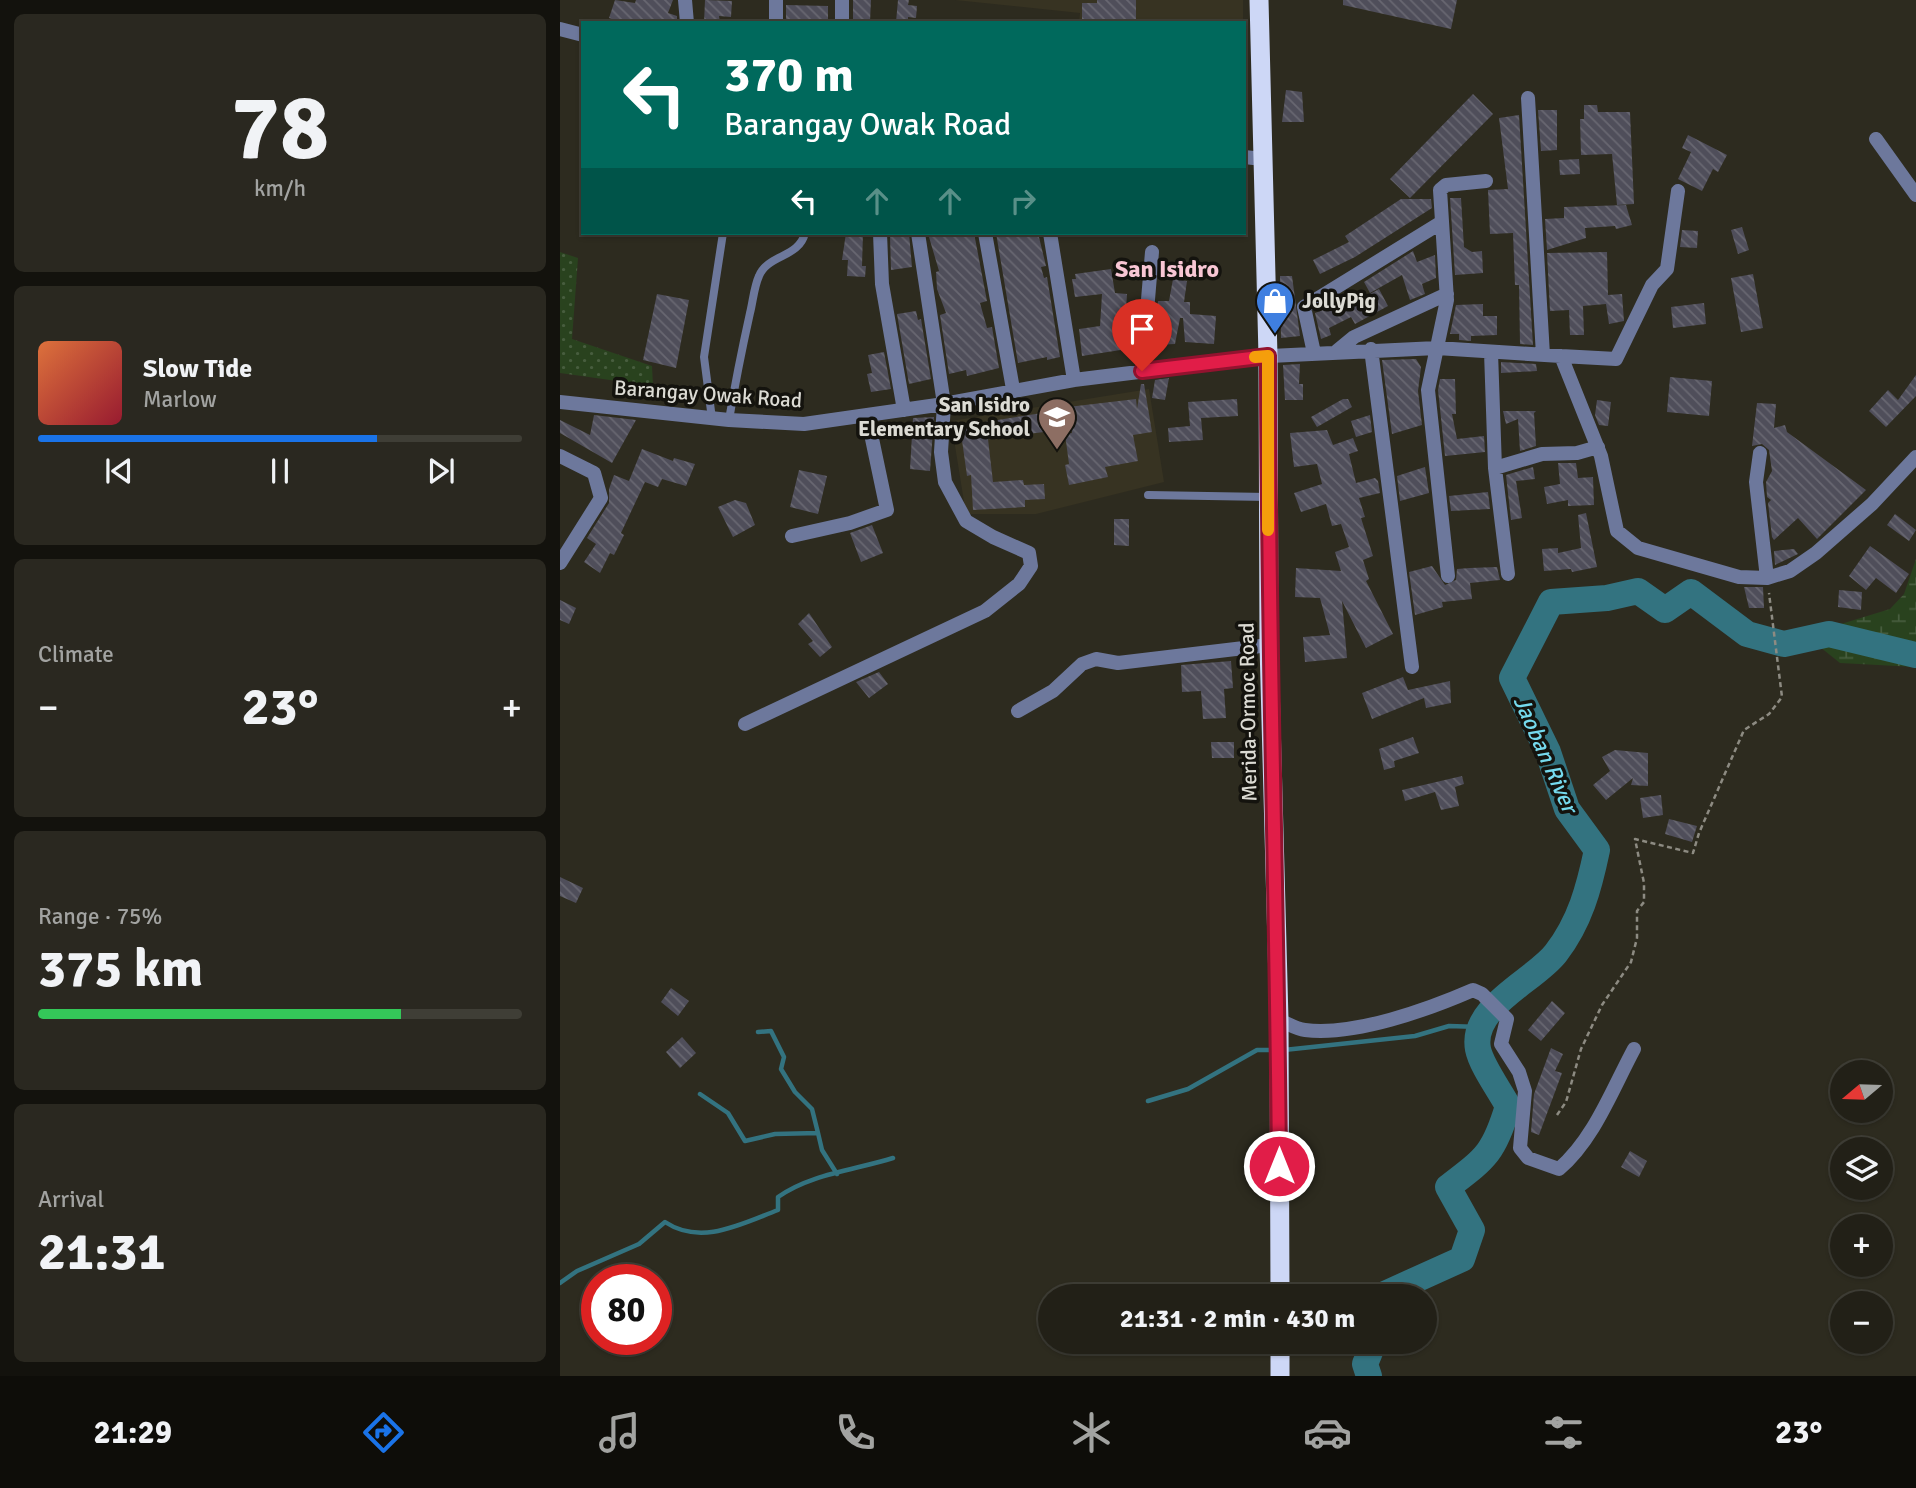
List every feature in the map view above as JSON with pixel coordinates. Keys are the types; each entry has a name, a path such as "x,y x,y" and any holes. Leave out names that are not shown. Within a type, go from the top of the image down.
{"highway":[{"name":"Merida-Ormoc Road","path":"1259,0 1253,158 1268,356 1269,645 1279,1026 1280,1284"},
{"path":"1280,1354 1280,1376"}],"street":[{"path":"685,0 687,21"},
{"path":"776,0 776,21"},
{"path":"842,0 842,21"},
{"path":"560,29 581,35"},
{"path":"1528,98 1543,355"},
{"path":"1876,139 1916,195"},
{"path":"1448,576 1428,390 1446,314 1442,186 1486,181"},
{"name":"Barangay Owak Road","path":"560,402 729,421 804,424 944,404 1013,389 1074,380 1268,356 1371,349 1437,348 1616,359 1652,285 1667,269 1678,191"},
{"path":"1314,353 1304,307 1442,222"},
{"path":"880,235 882,284 904,410"},
{"path":"745,724 985,611 1019,584 1031,566 1029,553 966,521 945,482 941,452 944,404 918,235"},
{"path":"985,235 1013,389"},
{"path":"1050,235 1074,380"},
{"path":"1142,371 1152,253"},
{"path":"1337,351 1354,337 1447,294"},
{"path":"1371,349 1412,667"},
{"path":"1491,352 1495,468 1508,574"},
{"path":"1561,356 1598,447 1617,531 1638,548 1739,577 1767,578 1790,571 1816,553 1872,504 1916,457"},
{"path":"792,536 850,523 887,510 867,415"},
{"path":"1495,468 1542,454 1577,453 1598,447"},
{"path":"1760,453 1756,482 1767,578"},
{"path":"560,456 594,473 601,498 560,563"},
{"path":"1018,711 1053,691 1082,664 1096,659 1118,663 1269,645"},
{"path":"1279,1026 1304,1030 1362,1026 1426,1011 1473,990 1482,994 1507,1019 1501,1044 1519,1072 1525,1091 1525,1112 1518,1144 1528,1158 1559,1169 1575,1155 1585,1140 1634,1049"}],"lane":[{"path":"712,419 704,357 723,235"},
{"path":"729,421 741,349 760,274 770,263 793,252 804,235"},
{"path":"1148,495 1268,497"}],"path":[{"path":"1557,1115 1566,1102 1581,1049 1602,1004 1630,962 1637,938 1637,911 1644,902 1644,883 1635,839 1693,853 1744,730 1769,715 1783,697 1767,578"}],"shaded area":[{"path":"955,0 1243,0 1243,21 1079,21 1080,13"},
{"name":"San Isidro Elementary School","path":"1149,389 1164,482 1036,514 966,514 951,421"}],"green space":[{"path":"560,252 578,258 572,339 652,366 653,386 560,373"},
{"path":"1916,559 1916,667 1840,663 1805,635 1890,609 1904,594"}],"building":[{"path":"615,0 635,3 636,0 673,0 668,13 677,16 677,21 619,21 609,18"},
{"path":"705,0 732,1 731,17 719,16 720,21 704,21"},
{"path":"853,0 871,0 870,21 853,21"},
{"path":"898,0 909,0 908,5 917,6 916,18 908,17 908,21 896,21"},
{"path":"1097,0 1136,0 1136,21 1082,21 1082,3 1097,3"},
{"path":"1343,0 1457,0 1451,29 1343,5"},
{"path":"786,5 828,6 828,21 786,19"},
{"path":"1286,90 1302,92 1304,122 1282,122"},
{"path":"1473,94 1493,114 1410,198 1390,179"},
{"path":"1584,105 1597,105 1598,112 1630,112 1634,204 1617,205 1612,154 1581,155 1580,119 1584,119"},
{"path":"1538,110 1557,110 1557,150 1541,151"},
{"path":"1519,115 1533,345 1520,344 1519,285 1515,285 1513,233 1490,234 1488,190 1508,189 1499,118"},
{"path":"1688,135 1727,155 1718,172 1713,169 1702,191 1678,179 1691,152 1682,148"},
{"path":"1579,159 1580,174 1560,175 1559,160"},
{"path":"1450,198 1461,198 1464,247 1472,252 1482,251 1483,273 1455,275"},
{"path":"1401,199 1431,199 1432,208 1355,257 1320,274 1313,260 1349,242 1345,236"},
{"path":"1626,205 1632,225 1616,229 1615,226 1585,228 1586,238 1547,250 1545,219 1564,218 1564,207"},
{"path":"1742,227 1749,250 1738,254 1731,230"},
{"path":"1682,230 1698,231 1697,248 1680,247"},
{"path":"846,235 863,235 862,266 866,266 865,277 847,276 848,260 842,260"},
{"path":"909,235 912,267 891,270 890,236"},
{"path":"974,235 987,301 980,303 987,328 992,327 999,368 967,376 966,370 949,374 940,315 946,313 937,289 936,272 939,271 929,237"},
{"path":"996,235 1038,235 1046,266 1041,267 1044,278 1047,277 1060,357 1018,363"},
{"path":"1413,251 1417,262 1435,255 1436,278 1422,284 1425,294 1410,300 1402,275 1370,293 1364,282"},
{"path":"1607,252 1608,295 1622,294 1624,321 1609,324 1606,304 1583,306 1584,335 1570,335 1569,310 1550,311 1547,253"},
{"path":"1111,269 1115,293 1127,294 1126,311 1120,310 1127,349 1082,356 1079,329 1100,326 1102,294 1075,297 1072,279 1076,279 1075,274"},
{"path":"1753,274 1763,328 1741,332 1731,278"},
{"path":"1280,276 1292,276 1300,336 1281,338"},
{"path":"1173,279 1187,281 1184,302 1190,302 1190,314 1216,316 1214,344 1185,342 1183,318 1180,318 1175,344 1154,345 1158,301 1169,301"},
{"path":"1379,289 1388,306 1355,324 1351,317 1329,328 1331,335 1321,339 1315,313 1339,304 1342,309"},
{"path":"657,294 689,300 676,368 643,360"},
{"path":"1704,303 1706,324 1673,328 1671,307"},
{"path":"1483,304 1483,316 1497,316 1497,335 1471,336 1471,341 1459,340 1459,334 1450,334 1456,305"},
{"path":"916,311 918,320 921,319 931,379 909,384 897,314"},
{"path":"884,352 891,389 871,392 867,374 872,373 868,355"},
{"path":"1416,359 1421,367 1418,391 1422,425 1392,434 1382,360"},
{"path":"1501,362 1536,364 1537,371 1501,373"},
{"path":"1300,364 1299,384 1303,384 1303,400 1285,400 1283,365"},
{"path":"1916,375 1916,396 1886,427 1869,411 1888,390 1898,400"},
{"path":"1670,377 1712,381 1709,416 1667,412"},
{"path":"1169,378 1165,400 1152,398 1155,380"},
{"path":"1440,379 1455,379 1456,414 1452,414 1457,439 1484,436 1485,452 1445,456 1438,390"},
{"path":"1141,384 1144,384 1152,432 1133,435 1138,461 1105,467 1108,477 1069,485 1065,465 1069,464 1065,434 1072,433 1068,407 1136,399 1137,409"},
{"path":"1237,399 1238,416 1201,418 1203,440 1169,442 1168,428 1190,426 1188,402"},
{"path":"1343,399 1348,399 1352,407 1317,427 1311,417"},
{"path":"1597,400 1611,402 1608,426 1599,425 1595,415"},
{"path":"1757,403 1776,404 1774,428 1785,425 1787,432 1866,490 1817,539 1798,518 1774,540 1772,537 1768,503 1771,500 1767,497 1766,482 1772,471 1769,450 1762,444 1752,446"},
{"path":"1503,411 1536,411 1536,446 1520,451 1518,419 1506,424"},
{"path":"1042,413 1044,432 988,439 993,482 1023,480 1024,485 1044,484 1045,499 1025,500 1025,507 973,510 971,475 967,476 960,426"},
{"path":"594,415 636,420 612,463 560,433 560,420 590,435"},
{"path":"1370,415 1372,432 1356,437 1351,421"},
{"path":"934,417 930,471 910,469 913,418"},
{"path":"1327,430 1333,445 1353,438 1358,451 1349,454 1356,483 1375,478 1378,481 1380,493 1359,498 1365,517 1361,518 1373,556 1363,560 1369,579 1366,581 1393,634 1366,648 1342,601 1347,658 1305,662 1303,637 1330,635 1320,598 1295,597 1296,568 1341,571 1335,552 1349,547 1341,524 1332,526 1326,504 1301,512 1294,493 1322,484 1317,464 1294,467 1290,433"},
{"path":"642,449 673,461 674,458 695,464 686,486 662,479 658,487 645,482 621,533 624,535 614,555 610,553 600,573 584,562 596,544 587,538 609,503 609,489 614,475 629,481"},
{"path":"1558,463 1576,463 1578,478 1593,477 1594,505 1568,506 1568,500 1547,504 1544,487 1560,484"},
{"path":"1425,467 1429,493 1400,501 1397,476"},
{"path":"1533,467 1535,479 1516,481 1522,518 1511,520 1506,475"},
{"path":"799,470 827,476 818,514 790,507"},
{"path":"1488,492 1490,509 1451,511 1449,496"},
{"path":"735,500 746,503 755,525 733,537 718,507"},
{"path":"1586,513 1597,567 1572,572 1571,569 1544,571 1542,549 1558,548 1558,553 1581,548 1578,515"},
{"path":"1895,514 1916,530 1909,541 1887,525"},
{"path":"1114,519 1129,519 1129,546 1114,545"},
{"path":"872,525 883,553 861,562 850,533"},
{"path":"1870,546 1909,574 1896,593 1876,578 1866,590 1849,576"},
{"path":"1794,549 1798,554 1775,565 1774,551"},
{"path":"1432,566 1445,585 1456,580 1457,569 1497,567 1500,580 1470,583 1472,599 1442,602 1443,607 1415,615 1409,572"},
{"path":"1744,587 1763,587 1764,608 1749,608"},
{"path":"1839,590 1862,592 1861,610 1838,607"},
{"path":"560,600 576,608 569,624 560,620"},
{"path":"809,613 832,647 820,657 808,644 813,641 798,624"},
{"path":"1231,661 1233,688 1224,689 1226,718 1203,719 1201,691 1182,692 1181,665"},
{"path":"879,672 888,684 869,698 856,682"},
{"path":"1403,677 1408,690 1450,681 1451,703 1426,708 1424,698 1372,719 1362,693"},
{"path":"1413,737 1419,753 1394,761 1395,767 1384,770 1379,749"},
{"path":"1211,742 1234,742 1234,758 1212,758"},
{"path":"1615,750 1648,753 1648,786 1631,785 1633,778 1606,800 1593,785 1610,771 1602,757"},
{"path":"1462,776 1464,784 1455,787 1459,806 1441,810 1435,792 1405,801 1402,790"},
{"path":"1661,795 1663,815 1643,818 1640,798"},
{"path":"1669,819 1697,826 1692,842 1665,834"},
{"path":"560,877 583,888 576,903 560,896"},
{"path":"671,988 689,1001 678,1016 661,1002"},
{"path":"1552,1001 1565,1013 1541,1041 1528,1030"},
{"path":"682,1037 696,1053 680,1068 666,1052"},
{"path":"1551,1048 1563,1054 1555,1071 1562,1073 1539,1135 1531,1132 1534,1094"},
{"path":"1630,1151 1647,1161 1639,1177 1621,1167"}],"waterway":[{"name":"Jaoban River","path":"1407,1284 1462,1259 1472,1230 1448,1187 1480,1161 1493,1145 1508,1106 1480,1055 1478,1034 1494,1007 1547,963 1564,941 1583,904 1597,850 1567,809 1548,752 1512,678 1551,602 1607,598 1638,591 1665,610 1691,592 1747,634 1784,644 1829,634 1916,655"},
{"path":"1284,1050 1415,1036 1449,1026 1480,1027"},
{"path":"758,1032 771,1031 784,1057 781,1069 795,1092 812,1109 818,1133"},
{"path":"1148,1101 1188,1089 1257,1050 1275,1050"},
{"path":"700,1094 728,1113 745,1141 775,1134 818,1133 822,1150 837,1174"},
{"path":"560,1283 577,1271 639,1244 665,1222 693,1232 721,1230 778,1210 778,1197 804,1183 893,1158"},
{"name":"Jaoban River","path":"1369,1354 1365,1364 1369,1376"}],"slow traffic":[{"path":"1255,357 1268,356 1268,530"}],"place":[{"name":"JollyPig","path":"1275,335"},
{"name":"San Isidro Elementary School","path":"1057,451"}],"district":[{"name":"San Isidro","path":"1167,269"}],"route":[{"path":"1142,371 1268,356 1269,645 1279,1020 1279,1166"}]}
